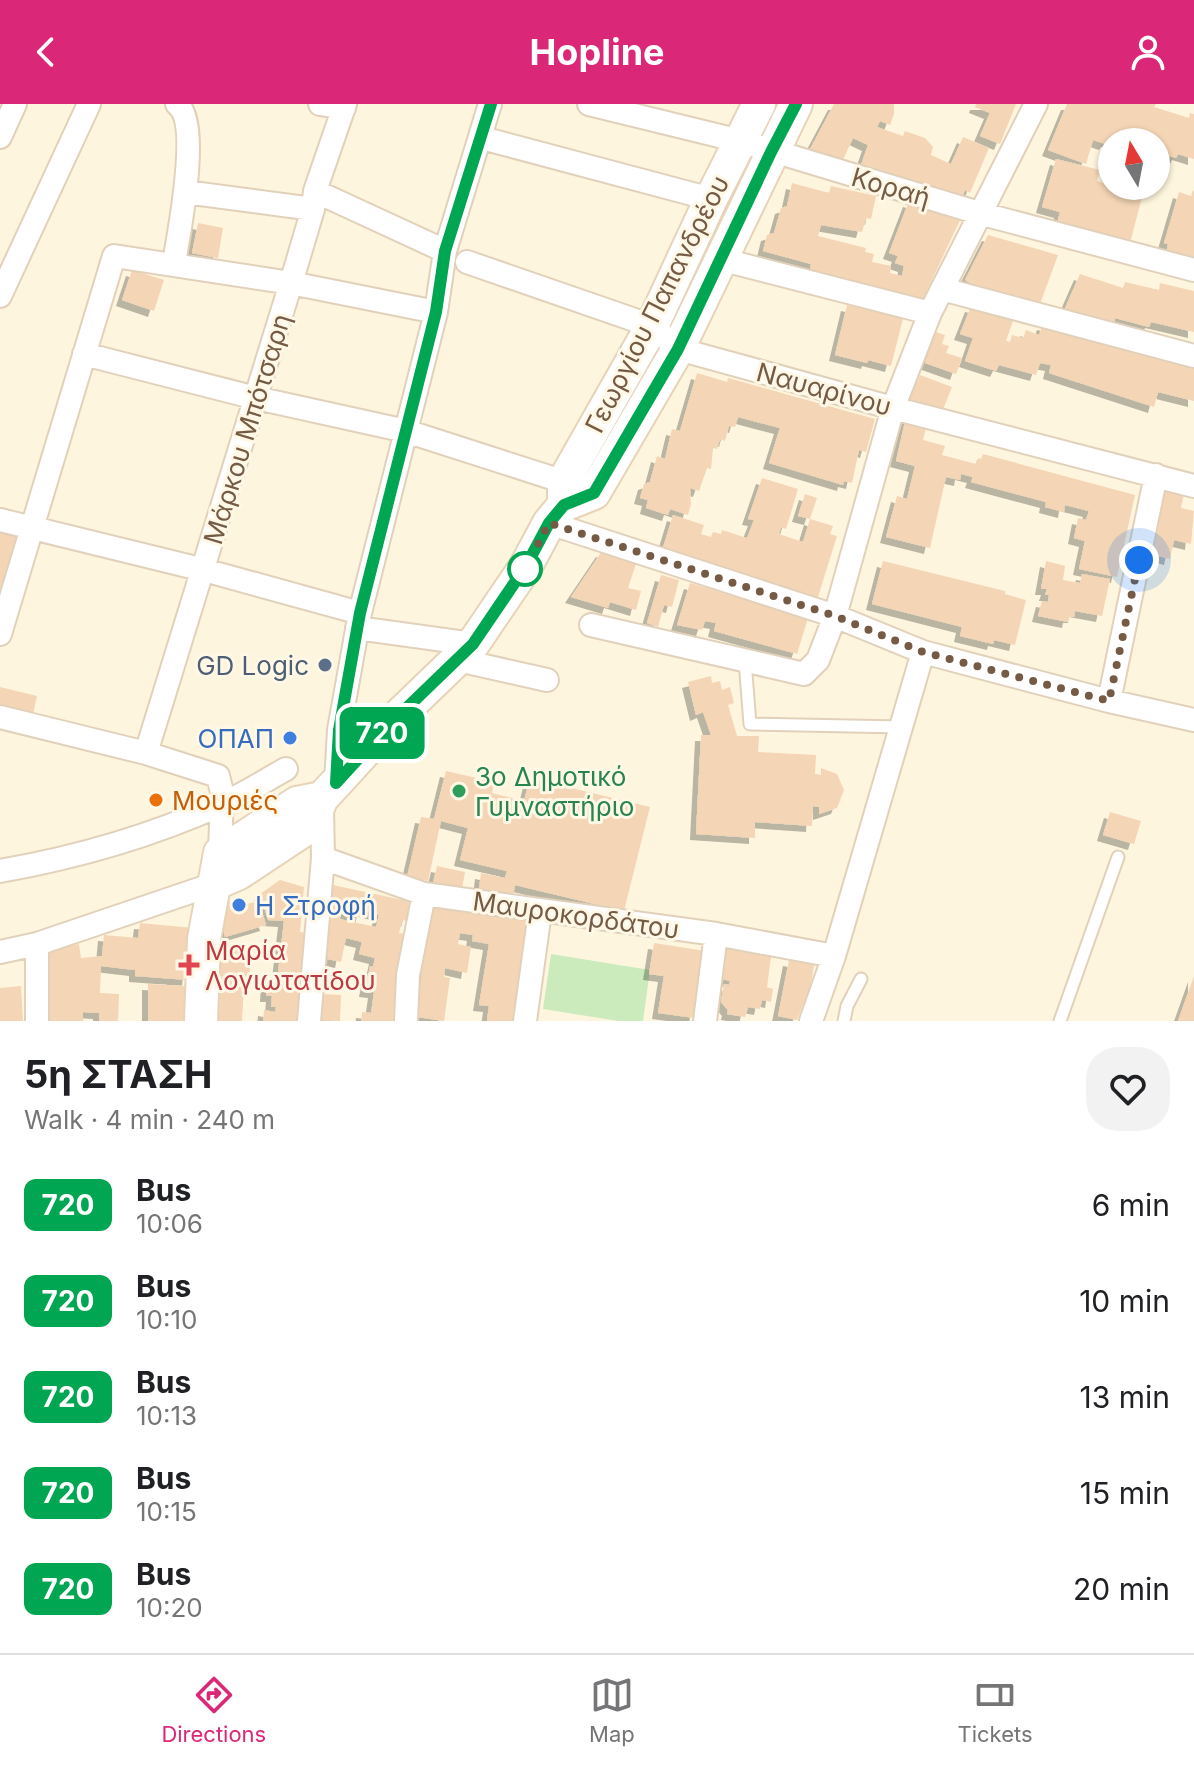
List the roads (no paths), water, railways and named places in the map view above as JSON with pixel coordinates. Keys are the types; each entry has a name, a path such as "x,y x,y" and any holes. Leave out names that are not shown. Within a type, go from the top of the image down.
{"street":[{"path":"0,137 15,104"},
{"path":"0,296 89,104"},
{"path":"174,263 185,192 189,130 187,115 177,104"},
{"path":"320,104 344,106"},
{"path":"309,1021 329,790 358,620 436,312 445,251 490,104"},
{"name":"Κοραή","path":"589,104 740,141 979,213 1194,270"},
{"name":"Γεωργίου Παπανδρέου","path":"0,952 37,944 217,869 239,873 310,826 329,790 388,726 465,652 526,566 652,326 759,104"},
{"name":"Γεωργίου Παπανδρέου","path":"559,503 594,493 678,349 796,104"},
{"path":"591,625 804,674 818,660 835,616 893,408 930,313 1036,104"},
{"name":"Μάρκου Μπότσαρη","path":"146,753 344,106"},
{"path":"482,138 711,199"},
{"path":"185,192 314,200 445,251"},
{"path":"0,634 114,256 291,283 436,312"},
{"path":"720,259 930,313"},
{"name":"Ναυαρίνου","path":"467,262 652,326 678,349 1194,486"},
{"path":"942,289 1194,356"},
{"path":"84,354 256,398 406,431 559,503 923,652 1194,720"},
{"path":"1109,701 1156,475"},
{"path":"0,520 204,570 547,680"},
{"path":"811,1021 834,956 923,652"},
{"path":"0,717 146,753 218,776 222,784 217,869 204,939 201,1021"},
{"path":"0,871 129,838 221,804 286,769"},
{"name":"Μαυροκορδάτου","path":"323,858 424,894 716,934 834,956"},
{"path":"406,1021 408,975 424,894"},
{"path":"525,1021 540,912"},
{"path":"705,1021 716,934"},
{"path":"37,944 37,1021"}],"lane":[{"path":"745,661 750,724 901,727"},
{"path":"1060,1021 1118,857"},
{"path":"844,1021 847,1006 861,979"}],"place":[{"name":"GD Logic","path":"325,665"},
{"name":"ΟΠΑΠ","path":"290,738"},
{"name":"3ο Δημοτικό Γυμναστήριο","path":"459,791"},
{"name":"Μουριές","path":"156,800"},
{"name":"Η Στροφή","path":"239,905"},
{"name":"Μαρία Λογιωτατίδου","path":"189,965"}]}
